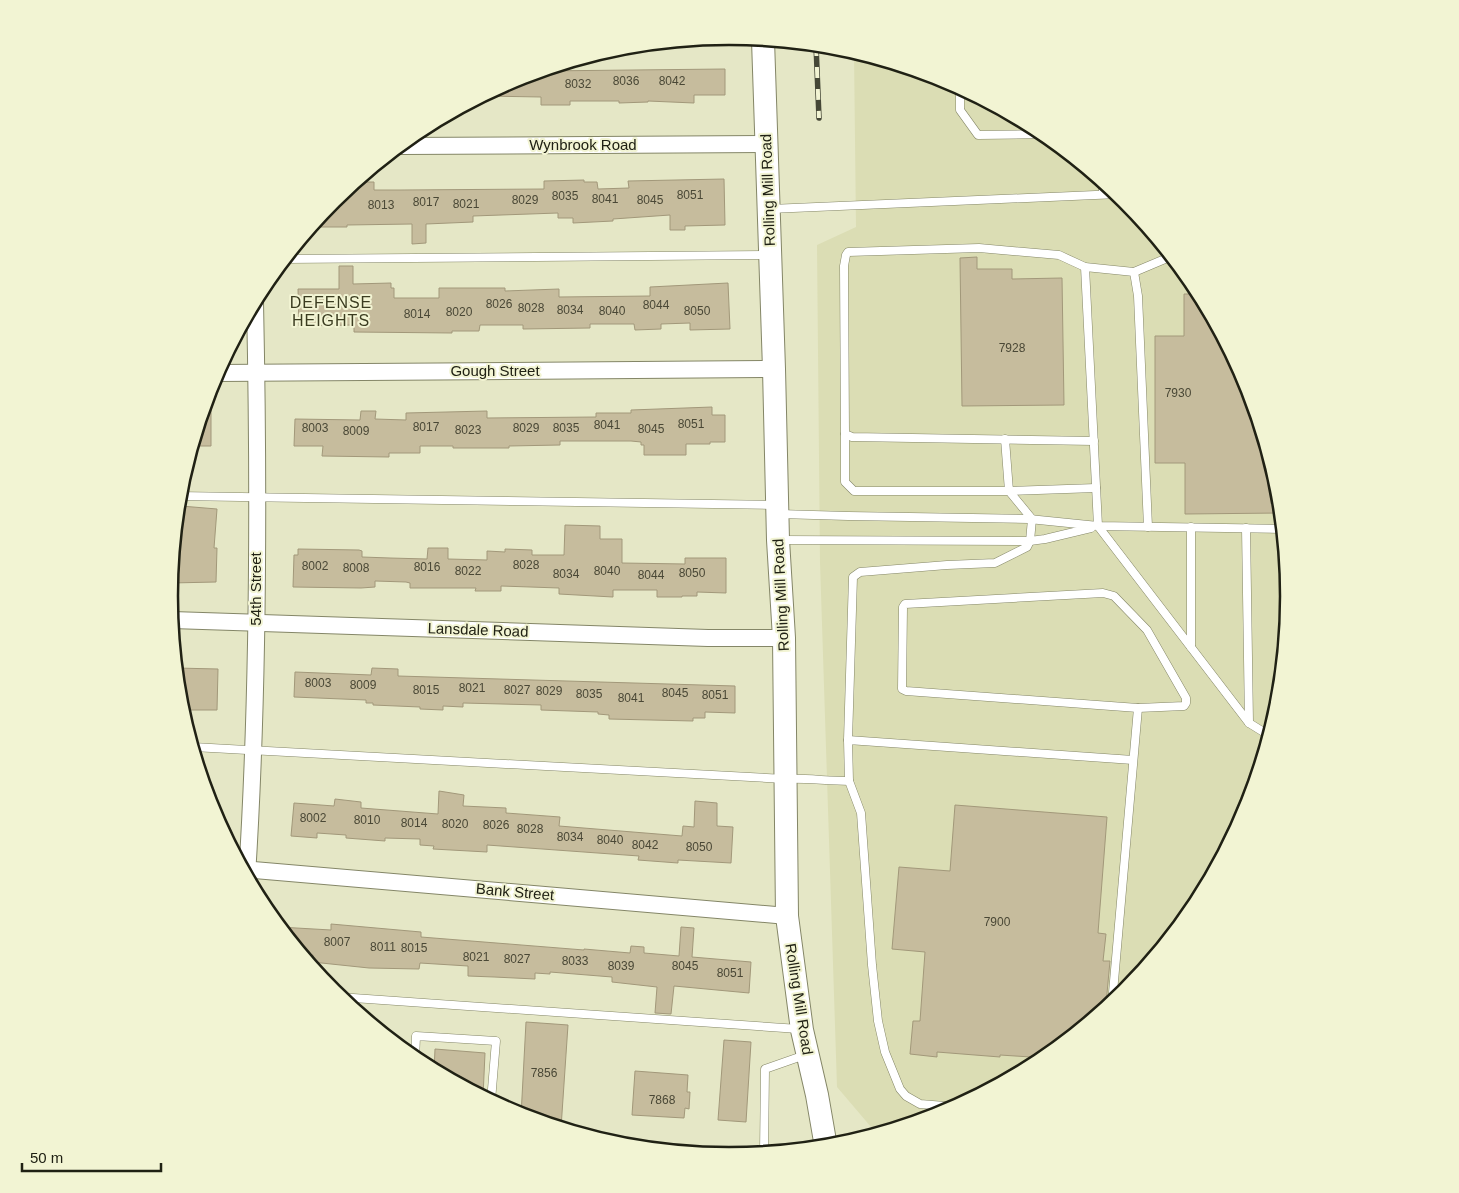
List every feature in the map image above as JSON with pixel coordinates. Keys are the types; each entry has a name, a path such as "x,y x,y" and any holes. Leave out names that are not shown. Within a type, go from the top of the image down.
{"street":[{"name":"Rolling Mill Road","path":"763,46 778,540 784,638 787,916 802,1030 825,1139"},
{"name":"Wynbrook Road","path":"412,146 766,144"},
{"name":"54th Street","path":"247,862 254,750 256,623 255,316"},
{"name":"Gough Street","path":"226,373 774,369"},
{"name":"Lansdale Road","path":"179,620 708,638 784,638"},
{"name":"Bank Street","path":"252,873 787,916"}],"lane":[{"path":"960,96 960,110 978,134 1029,134"},
{"path":"768,210 1103,194"},
{"path":"1096,488 1009,491 854,491 845,482 844,266 846,255 848,252 979,248 1059,255 1085,268 1134,272 1165,259"},
{"path":"294,259 770,255"},
{"path":"1085,268 1098,526 1249,723 1264,732"},
{"path":"1134,272 1138,296 1148,527"},
{"path":"845,434 852,437 1094,440"},
{"path":"942,1106 920,1104 906,1096 900,1089 885,1052 878,1021 861,813 848,781 853,577 860,572 994,563 1027,547 1030,541 1032,519 1009,491 1005,439"},
{"path":"188,496 777,510 848,516 1032,519 1098,526 1276,529"},
{"path":"778,540 1030,541 1098,526"},
{"path":"1190,647 1191,527"},
{"path":"1246,528 1249,723"},
{"path":"1109,594 1114,596 1147,630 1186,698 1184,706 1138,708 906,691 902,689 901,685 903,607 908,603 1109,594"},
{"path":"1113,992 1138,708"},
{"path":"848,740 1133,760"},
{"path":"199,747 848,781"},
{"path":"352,998 802,1030"},
{"path":"415,1050 416,1036 496,1041 492,1094"},
{"path":"764,1147 765,1069 807,1055"}],"shaded area":[{"path":"854,60 907,74 973,102 1036,138 1093,182 1144,233 1188,290 1207,321 1239,385 1252,419 1270,489 1280,560 1281,596 1280,633 1276,668 1270,704 1252,774 1239,808 1207,872 1167,932 1144,960 1093,1011 1036,1055 1005,1074 941,1106 907,1119 873,1129 837,1087 820,562 817,245 856,227"}],"building":[{"path":"725,69 725,95 694,95 694,103 570,101 570,105 541,105 541,97 498,96 563,71"},
{"path":"724,179 725,225 685,226 685,230 670,230 670,215 573,223 573,218 558,218 558,213 473,216 473,222 426,224 426,243 412,244 412,224 321,227 366,182 374,182 374,190 544,189 544,181 584,180 584,182 597,182 598,189 629,188 628,181"},
{"path":"977,257 977,269 1012,269 1012,279 1062,278 1064,405 962,406 960,258"},
{"path":"339,266 353,266 353,284 391,283 391,288 394,288 394,298 439,298 439,288 505,288 505,291 559,289 559,297 650,296 650,287 728,283 730,329 690,330 690,323 661,324 661,329 635,330 634,324 590,324 590,328 523,329 523,325 480,325 479,331 452,331 452,333 354,332 354,325 299,326 298,289 339,289"},
{"path":"1184,294 1190,294 1224,353 1252,419 1262,454 1274,513 1185,514 1185,463 1155,463 1155,336 1184,336"},
{"path":"712,407 712,415 725,415 725,442 686,444 686,455 644,455 644,445 641,445 641,442 631,441 560,441 560,445 509,446 509,448 420,446 420,453 389,453 389,457 322,456 323,446 294,446 295,419 360,420 361,411 376,411 375,419 406,420 406,413 487,411 487,418 596,417 596,413 631,413 631,410"},
{"path":"211,409 211,446 199,446"},
{"path":"186,506 217,509 214,548 217,548 216,582 178,583 179,560"},
{"path":"565,525 600,526 600,539 622,539 622,563 685,564 685,558 726,558 726,593 697,592 697,596 657,597 657,590 613,590 613,597 559,594 559,588 501,586 501,591 475,591 476,588 410,588 410,583 406,582 375,581 375,587 293,587 294,555 298,555 298,549 359,550 362,551 362,557 427,559 428,548 448,548 448,559 487,560 487,551 505,552 505,549 532,550 532,555 564,555"},
{"path":"183,668 218,669 217,710 190,710"},
{"path":"372,668 398,669 398,676 735,686 735,713 705,712 705,718 693,718 693,721 609,719 609,715 598,714 598,712 541,710 541,705 463,703 463,707 443,706 443,710 373,705 373,703 366,703 366,700 294,697 295,672 371,675"},
{"path":"439,791 464,795 463,806 506,808 506,813 560,817 559,826 682,836 683,826 694,827 695,801 717,803 717,826 733,827 731,863 678,860 678,863 638,860 639,856 487,845 487,852 433,849 434,846 420,845 420,839 385,838 385,841 346,838 346,835 317,833 317,838 291,836 294,803 334,806 335,799 361,802 361,808 438,814"},
{"path":"955,805 1107,817 1098,933 1106,934 1103,961 1110,961 1107,998 1065,1034 1033,1057 1000,1055 1000,1057 937,1052 937,1057 910,1054 913,1021 920,1021 925,952 892,949 899,867 950,871"},
{"path":"331,924 421,932 421,937 630,953 631,946 644,947 644,953 679,956 681,927 694,928 692,957 751,962 749,993 674,986 671,1014 655,1013 657,987 612,982 612,977 550,972 550,974 535,973 535,979 468,976 468,966 420,963 419,969 369,968 317,963 289,928 331,930"},
{"path":"526,1022 568,1025 561,1122 521,1107"},
{"path":"724,1040 751,1042 746,1122 718,1120"},
{"path":"435,1049 485,1053 483,1090 454,1074 434,1062"},
{"path":"635,1071 688,1075 689,1109 685,1108 684,1118 632,1115"}],"railway":[{"path":"816,53 819,118"}],"district":[{"name":"DEFENSE HEIGHTS","path":"331,311"}]}
